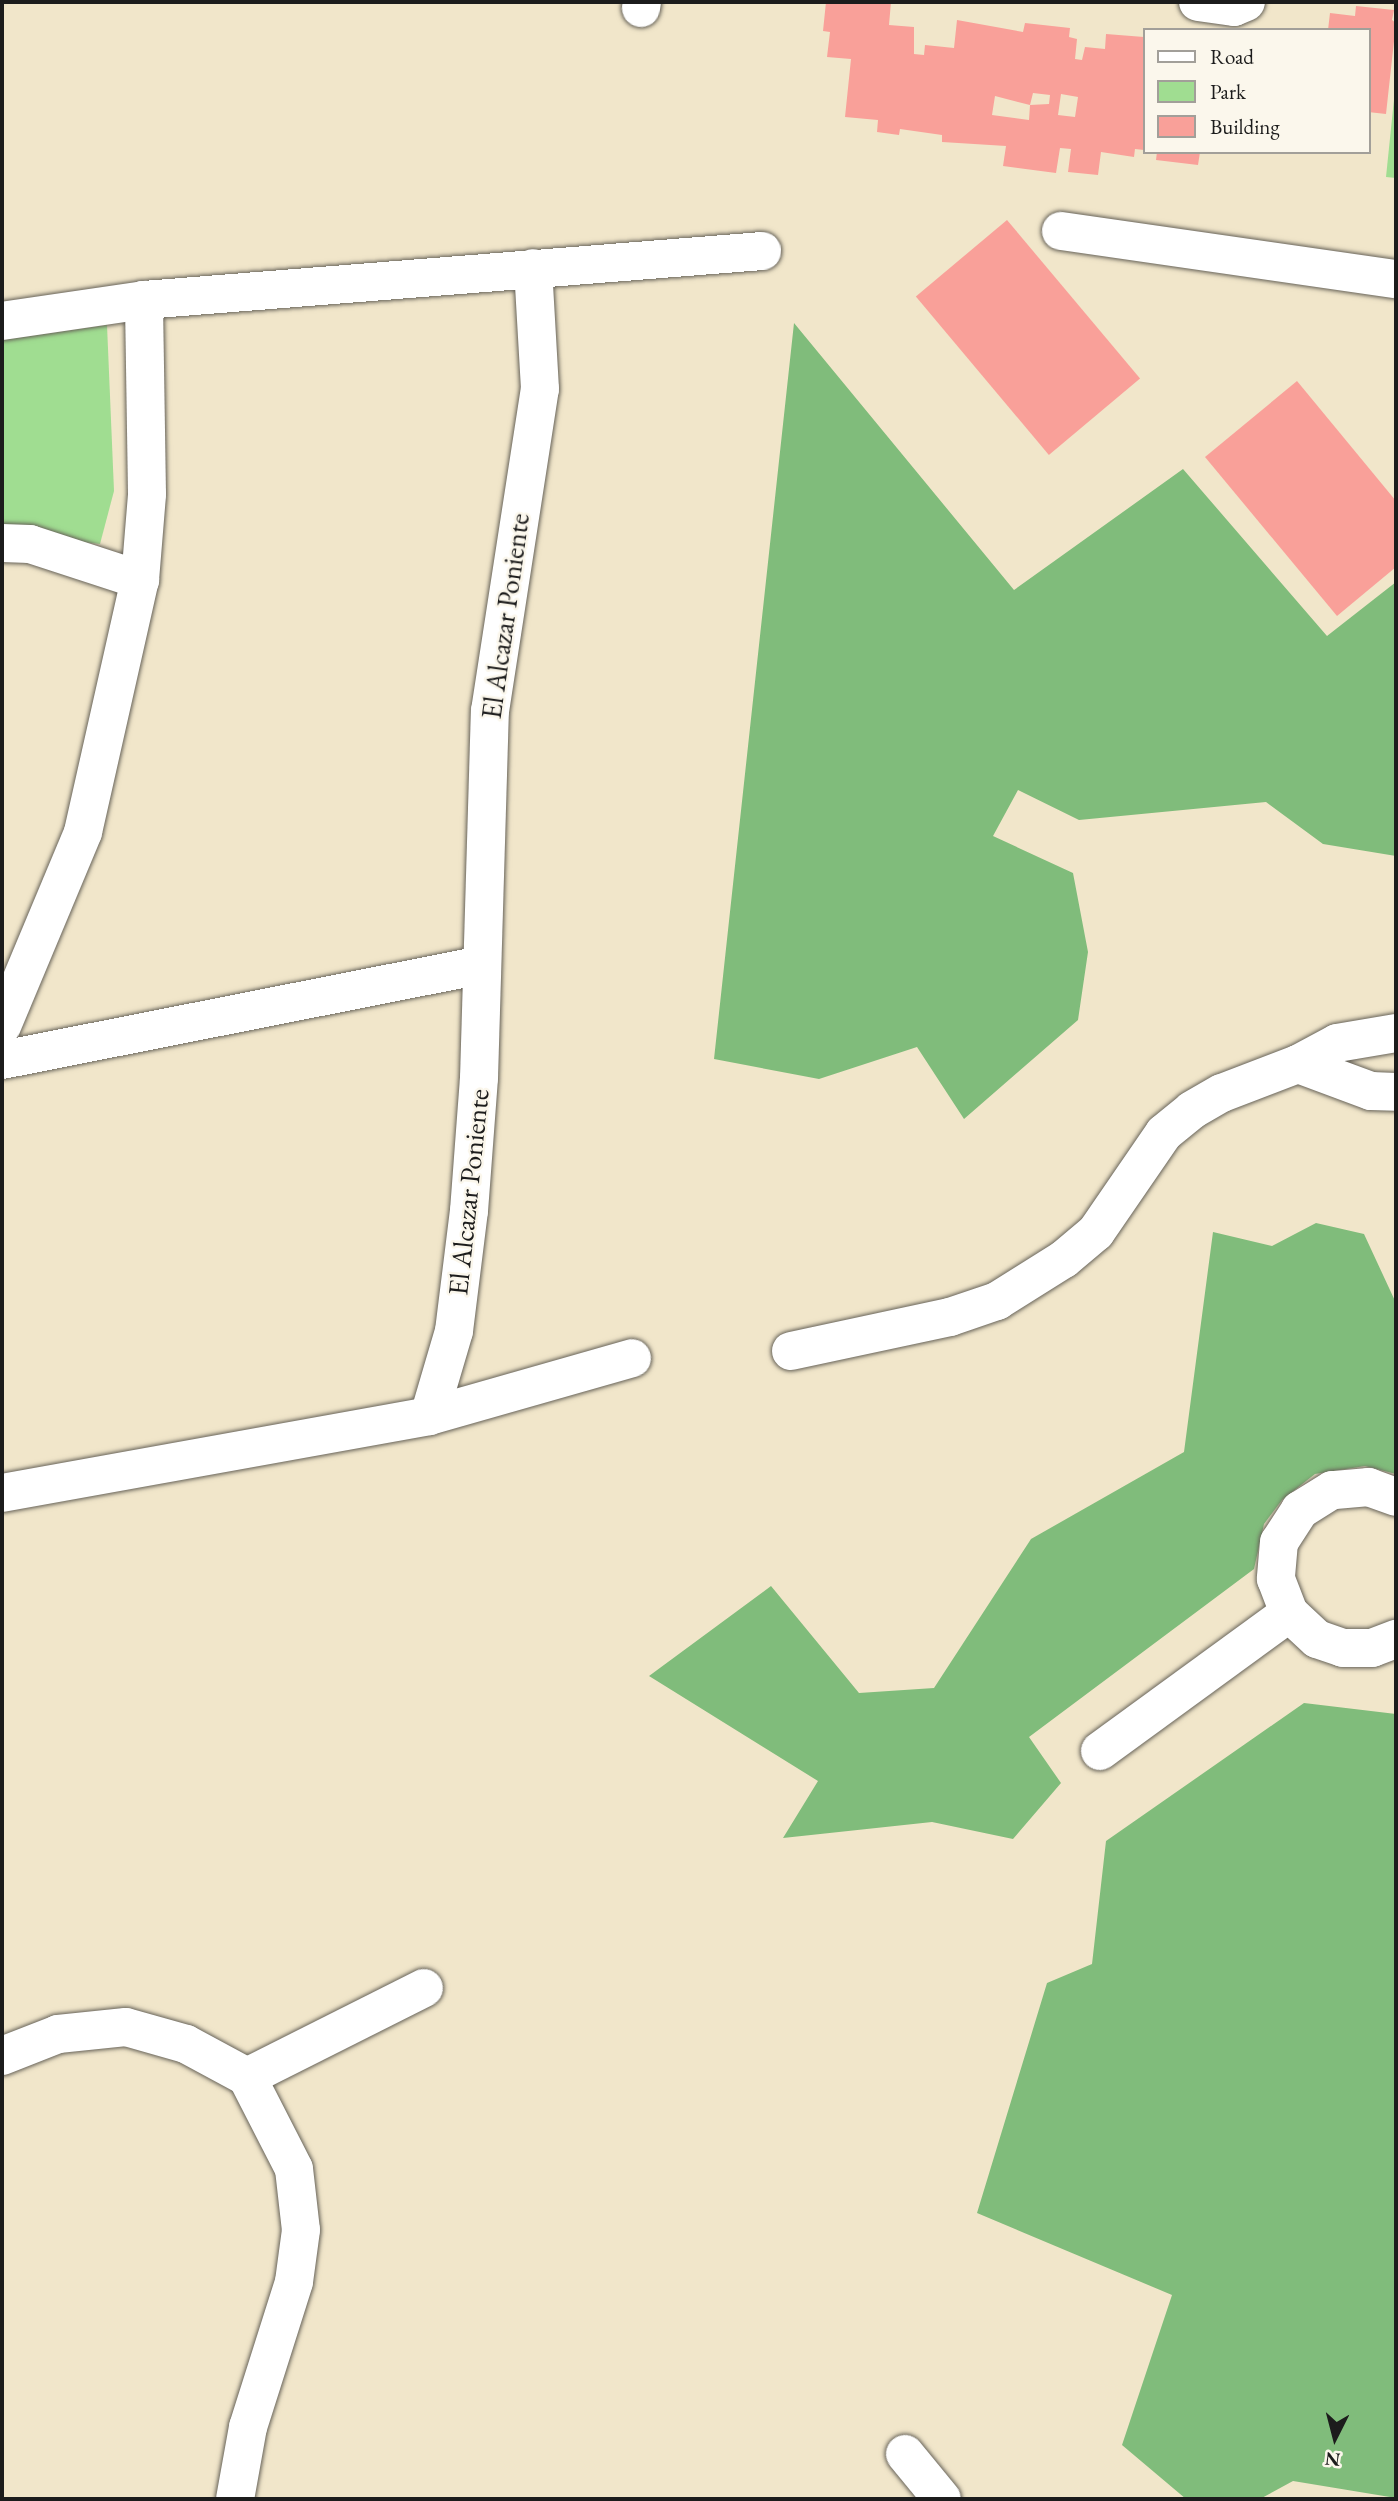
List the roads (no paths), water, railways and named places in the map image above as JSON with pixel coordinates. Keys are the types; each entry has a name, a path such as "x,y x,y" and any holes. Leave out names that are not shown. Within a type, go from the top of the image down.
{"street":[{"path":"1198,2 1234,7 1246,2"},
{"path":"1061,231 1396,279"},
{"path":"2,321 144,300 762,251"},
{"name":"El Alcazar Poniente","path":"429,1416 454,1331 469,1211 479,1078 480,965 490,711 540,389 533,268"},
{"path":"2,1026 83,832 140,580 147,494 144,300"},
{"path":"2,543 30,544 140,580"},
{"path":"2,1060 480,965"},
{"path":"791,1351 950,1317 998,1301 1030,1283 1096,1232 1164,1133 1183,1118 1222,1093 1298,1064 1337,1043 1396,1032"},
{"path":"1298,1064 1371,1091 1396,1092"},
{"path":"2,1493 429,1416 632,1358"},
{"path":"1396,1497 1368,1487 1332,1490 1300,1510 1279,1542 1276,1579 1289,1613 1317,1639 1343,1648 1372,1648 1396,1639"},
{"path":"1100,1751 1289,1613"},
{"path":"247,2077 424,1988"},
{"path":"2,2056 58,2034 126,2027 186,2044 247,2077 294,2169 301,2230 294,2282 248,2427 234,2499"},
{"path":"905,2454 942,2499"}]}
